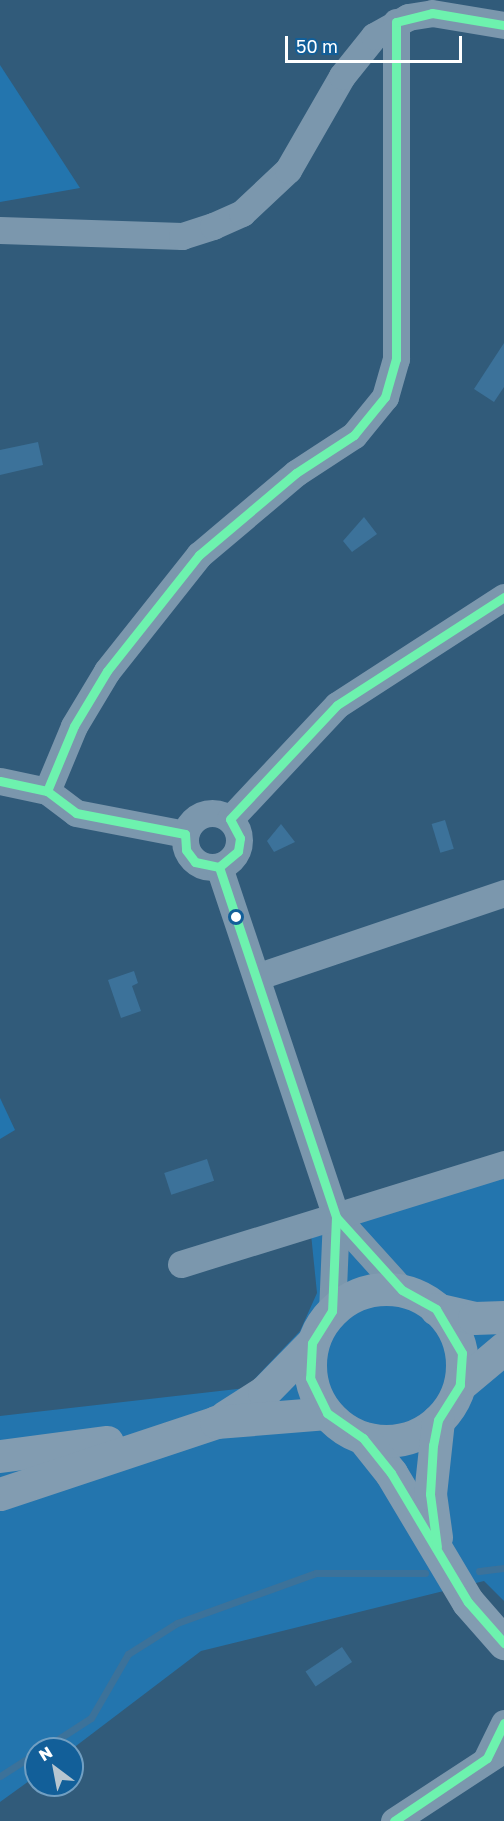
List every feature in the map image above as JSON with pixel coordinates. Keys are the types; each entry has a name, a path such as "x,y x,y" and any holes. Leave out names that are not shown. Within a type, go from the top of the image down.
{"main road":[{"path":"0,1494 207,1425 264,1392 312,1343 332,1311 370,1289 402,1290 436,1309 474,1318 504,1317"},
{"path":"436,1309 456,1335 462,1353 460,1385"},
{"path":"312,1343 310,1378 327,1413 363,1438 437,1550 468,1602 504,1643"},
{"path":"437,1550 430,1494 438,1420 460,1385 504,1348"},
{"path":"0,1456 207,1425 327,1413"},
{"path":"363,1438 401,1438 438,1420"}],"street":[{"path":"0,230 182,236 242,213 288,170 356,55 396,22 432,13 504,25"},
{"path":"47,791 74,726 107,671 199,555 296,473 354,435 385,397 396,359 396,22"},
{"path":"230,819 337,705 504,597"},
{"path":"0,781 47,791 76,813 185,834"},
{"path":"219,867 195,862 186,850 185,834 202,814 230,819"},
{"path":"219,867 238,851 240,838 230,819"},
{"path":"219,867 259,976 336,1217 332,1311"},
{"path":"259,976 504,893"},
{"path":"181,1264 504,1164"},
{"path":"336,1217 402,1290"},
{"path":"394,1821 495,1753 504,1723"}],"shaded area":[{"path":"0,65 80,188 0,202"},
{"path":"504,343 504,387 494,402 474,389"},
{"path":"38,442 43,465 0,475 0,450"},
{"path":"364,517 377,534 352,552 343,541"},
{"path":"445,820 454,849 440,853 432,824"},
{"path":"281,824 295,842 274,852 267,841"},
{"path":"134,971 138,983 132,986 141,1011 121,1018 108,980"},
{"path":"0,1098 15,1130 0,1139"},
{"path":"207,1159 214,1181 171,1195 164,1173"},
{"path":"504,1175 504,1601 484,1581 201,1651 84,1740 84,1737 24,1737 24,1785 0,1802 0,1416 246,1388 300,1331 317,1293 311,1234"},
{"path":"342,1647 352,1662 316,1687 306,1672"}],"waterway":[{"path":"479,1571 504,1568"},
{"path":"62,1737 91,1718 128,1654 177,1623 316,1573 425,1573"},
{"path":"0,1776 24,1761"}],"transit line":[{"path":"47,791 74,726 107,671 199,555 296,473 354,435 385,397 396,359 396,22 432,13 504,25"},
{"path":"0,781 47,791 76,813 185,834 186,850 195,862 219,867 238,851 240,838 230,819 337,705 504,597"},
{"path":"219,867 336,1217 332,1311 312,1343 310,1378 327,1413 363,1438 391,1473 468,1602 504,1643"},
{"path":"336,1217 402,1290 436,1309 462,1353 460,1385 438,1420 433,1445 430,1494 437,1547"},
{"path":"394,1821 487,1758 504,1723"}]}
